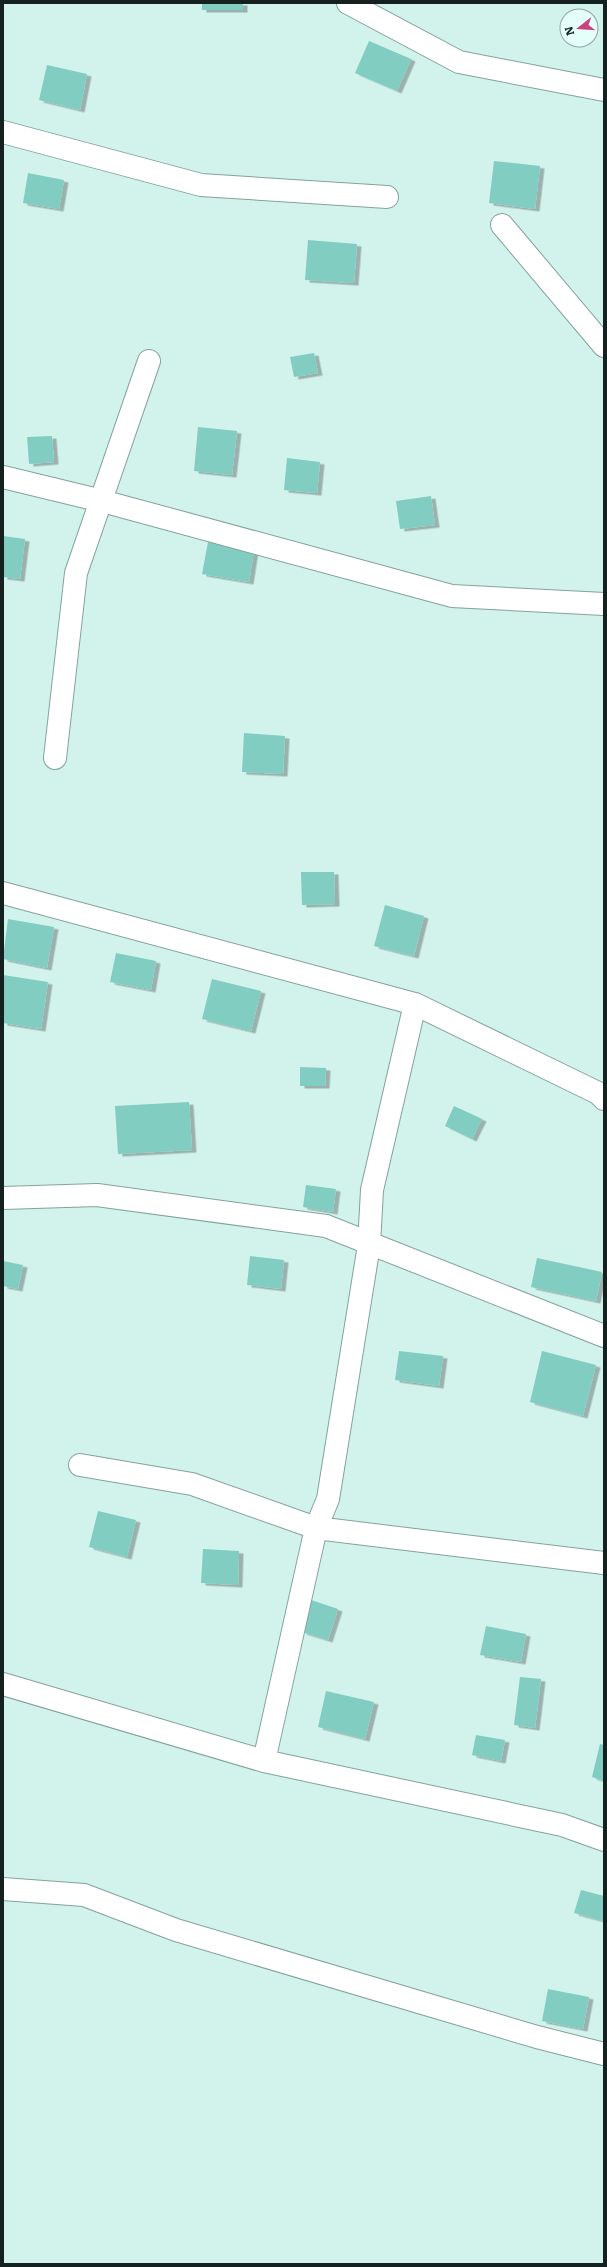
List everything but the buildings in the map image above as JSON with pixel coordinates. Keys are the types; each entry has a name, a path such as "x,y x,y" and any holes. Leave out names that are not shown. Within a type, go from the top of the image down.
{"street":[{"path":"348,3 459,62 604,90"},
{"path":"3,132 201,185 387,197"},
{"path":"502,225 604,346"},
{"path":"55,758 76,573 149,361"},
{"path":"3,477 102,501 452,596 604,604"},
{"path":"3,893 414,1004 602,1095"},
{"path":"264,1761 316,1528 328,1499 369,1245 372,1190 414,1004"},
{"path":"3,1198 97,1195 326,1226 369,1245 604,1336"},
{"path":"80,1465 192,1484 316,1528 604,1563"},
{"path":"3,1684 264,1761 562,1825 604,1840"},
{"path":"3,1889 84,1895 176,1930 537,2037 604,2054"}]}
